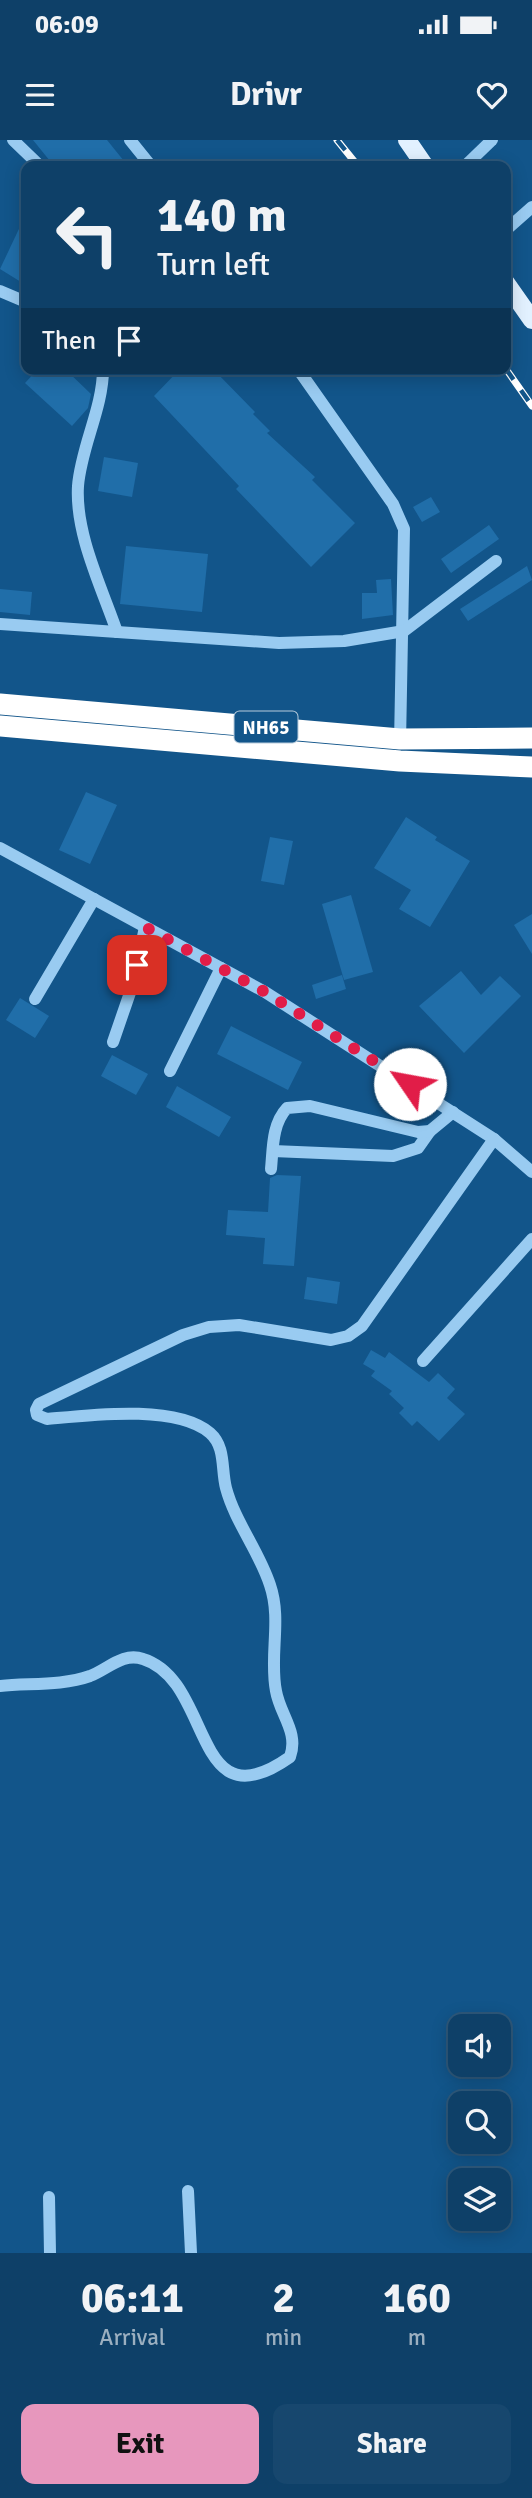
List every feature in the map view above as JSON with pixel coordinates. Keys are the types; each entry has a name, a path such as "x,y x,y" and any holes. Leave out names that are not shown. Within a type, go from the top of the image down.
{"highway":[{"name":"NH65","path":"0,704 400,739 532,738"},
{"name":"NH65","path":"0,726 527,770"}],"main road":[{"path":"407,140 422,161"},
{"path":"511,290 532,320"}],"street":[{"path":"13,140 35,161"},
{"path":"130,140 148,161"},
{"path":"470,161 492,140"},
{"path":"511,226 532,207"},
{"path":"0,291 21,300"},
{"path":"102,375 81,470 78,500 83,531 117,632"},
{"path":"302,375 393,504 404,529 400,761"},
{"path":"0,624 316,643 404,631 496,561"},
{"path":"0,848 221,968 346,1042 494,1139 532,1172"},
{"path":"35,999 94,899"},
{"path":"113,1042 134,984 145,927"},
{"path":"170,1070 221,968"},
{"path":"271,1169 279,1116 287,1108 296,1105 418,1132 430,1131"},
{"path":"273,1151 393,1156 418,1148 430,1131 453,1112"},
{"path":"0,1686 72,1681 92,1675 124,1657 141,1658 156,1664 173,1679 188,1700 214,1760 225,1771 239,1775 256,1774 272,1769 290,1757 293,1733 275,1690 276,1615 271,1586 234,1511 225,1486 221,1448 211,1433 184,1420 163,1416 47,1419 37,1415 36,1410 39,1404 113,1367 209,1327 239,1325 331,1340 348,1336 362,1326 494,1139"},
{"path":"423,1361 532,1239"},
{"path":"188,2191 191,2253"},
{"path":"49,2197 51,2253"}],"building":[{"path":"33,140 107,140 124,161 50,161"},
{"path":"21,225 21,282 0,269"},
{"path":"32,375 71,375 91,394 88,408 72,426 25,383"},
{"path":"174,375 219,375 255,412 253,414 270,431 267,433 315,477 312,480 355,523 311,567 236,489 239,486 154,396"},
{"path":"104,457 138,463 132,497 98,491"},
{"path":"431,497 440,512 422,522 413,507"},
{"path":"489,525 499,539 451,573 441,559"},
{"path":"126,546 208,554 202,612 120,604"},
{"path":"527,566 532,580 468,621 460,609"},
{"path":"391,579 393,615 362,619 362,593 377,593 376,580"},
{"path":"0,589 32,592 30,615 0,612"},
{"path":"86,792 117,805 90,864 59,850"},
{"path":"406,817 437,837 435,840 470,861 430,927 399,909 411,890 374,868"},
{"path":"270,837 293,841 284,885 261,881"},
{"path":"351,895 373,972 344,980 322,904"},
{"path":"532,914 532,954 514,925"},
{"path":"461,971 481,995 500,976 521,996 464,1053 419,1006"},
{"path":"342,975 346,989 316,999 312,985"},
{"path":"20,998 49,1016 35,1038 6,1020"},
{"path":"231,1026 302,1062 288,1090 217,1054"},
{"path":"112,1055 148,1074 136,1095 101,1076"},
{"path":"177,1086 231,1117 219,1137 166,1107"},
{"path":"277,1175 301,1176 294,1266 263,1264 265,1238 226,1235 228,1210 268,1212 270,1178"},
{"path":"307,1277 340,1282 337,1304 304,1299"},
{"path":"371,1350 385,1358 389,1352 429,1382 438,1373 455,1389 447,1398 465,1414 439,1441 417,1421 412,1426 399,1413 404,1408 389,1394 392,1391 371,1376 375,1371 363,1364"}],"railway":[{"path":"337,140 354,161"},
{"path":"510,375 532,406"}],"route":[{"path":"137,965 145,927 265,992 410,1084"}]}
